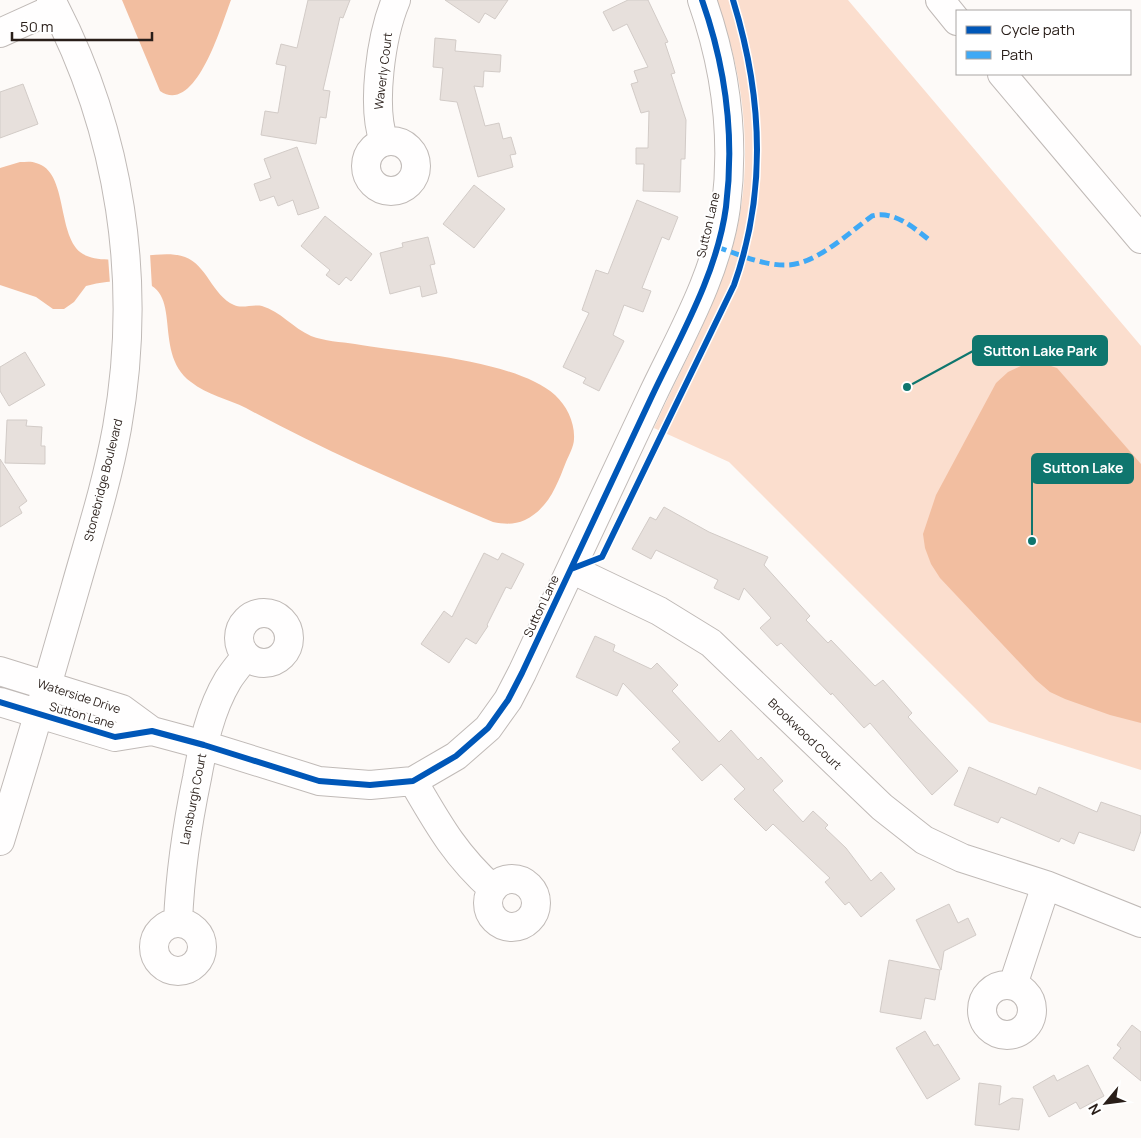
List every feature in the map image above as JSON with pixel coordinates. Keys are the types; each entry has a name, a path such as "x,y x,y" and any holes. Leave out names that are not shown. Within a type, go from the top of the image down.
{"street":[{"name":"Waverly Court","path":"384,142 377,106 384,43 396,0"},
{"name":"Sutton Lane","path":"0,702 115,737 152,731 204,744 319,781 356,785 413,781 456,756 472,744 500,712 522,673 688,318 719,238 730,167 730,122 719,55 702,0"},
{"path":"940,0 956,19"},
{"path":"0,34 53,4"},
{"name":"Stonebridge Boulevard","path":"0,841 39,714 105,481 117,429 126,368 129,290 118,191 100,116 81,61 53,4"},
{"path":"1003,75 1141,239"},
{"name":"Brookwood Court","path":"571,569 659,610 710,643 882,807 924,840 962,858 1046,885 1141,923"},
{"name":"Lansburgh Court","path":"178,922 180,874 204,744 215,708 228,680 246,656"},
{"name":"Waterside Drive","path":"0,671 122,709 152,731"},
{"path":"413,781 444,835 461,858 492,888"},
{"path":"1013,985 1046,885"}],"shaded area":[{"path":"122,0 231,0 206,64 185,91 173,95 160,91"},
{"path":"716,0 848,0 1141,346 1141,770 989,722 729,462 654,428 715,298 733,245 741,210 745,139 742,103 736,68"},
{"path":"20,162 36,163 46,169 53,178 69,234 75,246 83,254 93,258 106,259 161,254 185,257 199,266 226,300 237,306 262,306 269,308 311,336 489,366 537,383 555,395 563,404 572,421 574,433 572,448 551,495 540,509 525,520 509,524 493,522 368,468 246,408 204,390 191,382 179,368 172,352 164,303 158,291 146,283 117,281 86,286 74,302 64,309 53,309 36,297 0,285 0,168"},
{"path":"1027,363 1042,363 1057,368 1141,464 1141,723 1110,715 1050,692 1036,680 940,578 931,564 925,548 923,534 936,495 996,383 1008,372"}],"pier":[{"path":"150,253 152,288 141,283 110,284 108,256"}],"building":[{"path":"308,0 350,0 343,18 340,17 323,90 330,91 326,118 320,117 316,144 261,135 265,111 278,113 286,66 276,64 281,44 297,48"},
{"path":"445,0 508,0 495,19 485,13 479,23"},
{"path":"628,0 648,0 668,42 665,43 675,73 671,74 686,120 685,159 681,159 680,192 643,191 644,164 636,164 636,148 648,148 649,111 641,113 631,84 638,82 634,71 648,67 627,24 613,31 603,12"},
{"path":"435,38 456,40 455,51 501,55 500,72 484,71 483,87 474,86 485,126 499,123 503,139 511,137 516,154 510,155 513,167 478,177 457,102 440,100 443,68 433,67"},
{"path":"23,84 38,124 0,138 0,92"},
{"path":"297,147 319,208 298,215 293,200 278,206 274,196 260,201 254,184 271,178 264,159"},
{"path":"474,185 505,209 474,248 443,224"},
{"path":"637,200 678,217 669,240 662,237 642,288 651,291 643,312 624,305 613,335 624,341 599,391 583,383 586,378 563,367 589,313 582,310 596,270 608,274"},
{"path":"325,216 372,254 351,281 346,277 339,285 326,275 330,270 301,246"},
{"path":"428,237 435,264 430,265 437,293 422,297 420,286 390,294 380,253 403,247 402,243"},
{"path":"25,352 45,385 9,406 0,391 0,367"},
{"path":"7,420 27,420 26,426 42,427 41,446 45,446 45,464 5,463"},
{"path":"0,459 27,501 19,507 22,513 0,527"},
{"path":"664,507 709,532 768,557 764,565 810,616 806,620 828,643 831,640 875,686 883,680 912,713 908,717 958,771 932,795 870,723 864,728 832,693 831,695 781,643 777,646 760,628 771,618 744,588 739,600 714,588 718,580 656,550 651,559 632,549 650,517 656,520"},
{"path":"484,553 498,560 502,553 524,564 511,589 506,587 488,626 476,644 466,638 449,663 421,644 444,611 452,617"},
{"path":"595,636 615,645 613,651 651,669 657,663 678,685 672,691 719,742 731,730 758,760 761,757 783,781 773,790 803,822 813,811 828,825 825,828 846,848 871,881 881,872 895,889 861,917 849,902 845,905 825,882 830,878 773,824 766,831 734,799 745,789 721,764 702,781 672,749 680,742 623,683 617,696 576,677"},
{"path":"969,767 1036,795 1039,787 1097,812 1101,802 1141,816 1141,831 1134,851 1079,832 1074,844 1061,838 1059,842 1001,817 998,823 954,805"},
{"path":"949,904 958,923 968,918 976,935 944,951 941,970 916,920"},
{"path":"889,960 940,970 935,1000 925,998 921,1019 880,1012"},
{"path":"1132,1025 1141,1032 1141,1081 1113,1058 1121,1048 1117,1045"},
{"path":"925,1031 934,1046 938,1044 960,1079 927,1099 896,1048"},
{"path":"1088,1065 1104,1096 1080,1109 1076,1102 1049,1117 1033,1087 1054,1075 1057,1081"},
{"path":"979,1083 1001,1086 999,1105 1012,1098 1023,1099 1019,1130 975,1125"}],"marked path":[{"path":"717,247 769,264 798,264 820,254 872,216 880,215 895,217 928,239"}],"cycle path":[{"path":"0,702 115,737 152,731 204,745 319,781 370,785 413,781 456,756 488,728 508,700 522,673 685,328 715,256 726,207 729,180 729,128 723,76 702,0"},
{"path":"571,569 602,557 734,285 745,250 756,179 757,143 750,71 743,35 733,0"}],"place":[{"name":"Sutton Lake Park","path":"907,387"},
{"name":"Sutton Lake","path":"1032,541"}]}
